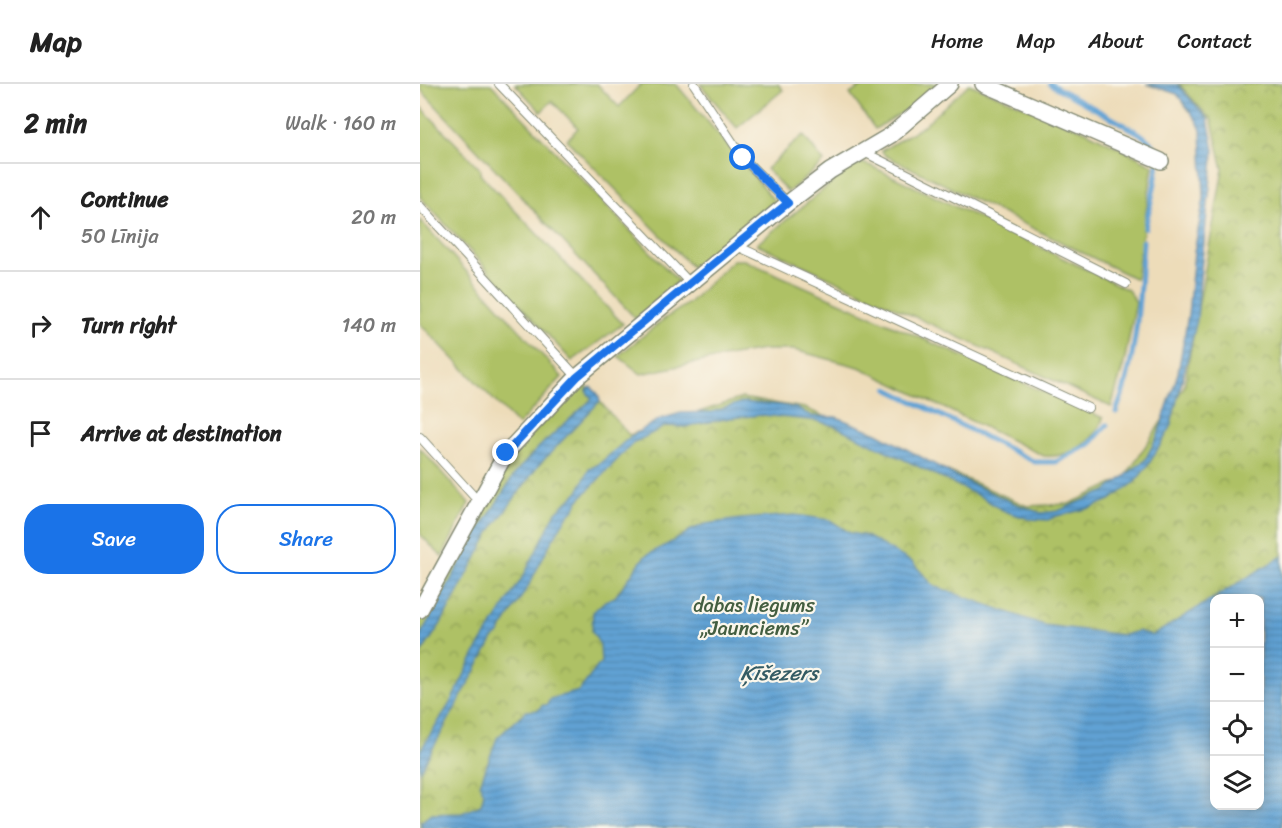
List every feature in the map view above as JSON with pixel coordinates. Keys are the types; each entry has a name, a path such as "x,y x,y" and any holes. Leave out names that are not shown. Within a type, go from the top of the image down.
{"street":[{"path":"420,610 506,453 577,377 788,203 830,171 891,135 950,84"},
{"path":"983,84 1161,162"}],"lane":[{"path":"499,84 691,284"},
{"path":"694,84 743,158 788,203"},
{"path":"864,152 1126,284"},
{"path":"420,206 577,377"},
{"path":"736,245 1088,408"},
{"path":"420,437 479,502"}],"green space":[{"path":"420,84 491,84 678,281 636,319 420,89"},
{"path":"515,84 597,84 619,107 641,84 676,84 777,204 692,267 567,140 578,128 552,101 541,112"},
{"path":"700,84 778,84 783,90 737,128"},
{"path":"866,84 939,84 922,101 875,129 850,94"},
{"path":"969,84 1086,131 1153,165 1136,279 886,156 881,151 922,127"},
{"name":"dabas liegums „Jaunciems”","path":"1179,84 1282,84 1282,828 420,828 420,621 495,472 582,381 629,435 742,398 805,408 1027,506 1069,504 1124,479 1184,387 1223,169 1212,121"},
{"path":"420,106 480,169 480,174 623,324 572,361 420,197"},
{"path":"803,135 824,162 788,192 766,169"},
{"path":"862,163 1128,290 1136,302 1124,363 1111,407 757,244 851,167"},
{"path":"420,220 562,377 518,425 420,324"},
{"path":"733,260 744,260 1103,418 1094,434 1080,447 1063,454 1044,456 859,367 794,350 764,350 641,374 618,356 664,319 689,303"},
{"path":"420,448 469,503 442,557 420,534"}],"water":[{"path":"1146,84 1178,85 1208,119 1214,150 1197,320 1170,429 1147,467 1134,483 1110,500 1091,508 1048,520 1029,519 1004,511 983,498 835,426 817,421 763,415 730,418 685,427 666,426 633,443 578,501 568,515 529,585 498,635 493,639 420,772 420,751 449,705 478,648 524,575 556,512 578,492 589,469 599,464 631,436 660,419 681,413 712,412 743,402 780,405 796,408 812,416 836,417 877,433 963,480 1041,513 1058,511 1106,491 1145,460 1158,435 1178,373 1188,315 1194,252 1204,198 1201,130 1197,121 1177,94"},
{"path":"591,387 598,394 600,401 538,466 492,529 440,625 420,655 420,636 472,542 516,472 539,447 592,399 586,391"},
{"name":"Ķīšezers","path":"795,515 830,520 850,533 866,536 912,562 934,586 1044,625 1123,635 1138,631 1152,636 1210,600 1210,810 1264,810 1264,594 1220,594 1282,556 1282,828 422,828 421,822 431,814 462,813 481,805 484,793 480,784 497,738 526,711 538,710 543,705 547,705 550,699 579,691 601,662 600,645 592,631 593,612 605,601 615,597 645,556 705,524"}],"waterway":[{"path":"1050,84 1139,133 1154,147 1158,160 1145,228"},
{"path":"1116,412 1129,371 1133,349 1143,241"},
{"path":"888,389 1035,462 1056,462 1090,444 1107,425"}],"route":[{"path":"506,453 577,377 788,203 743,158"}]}
